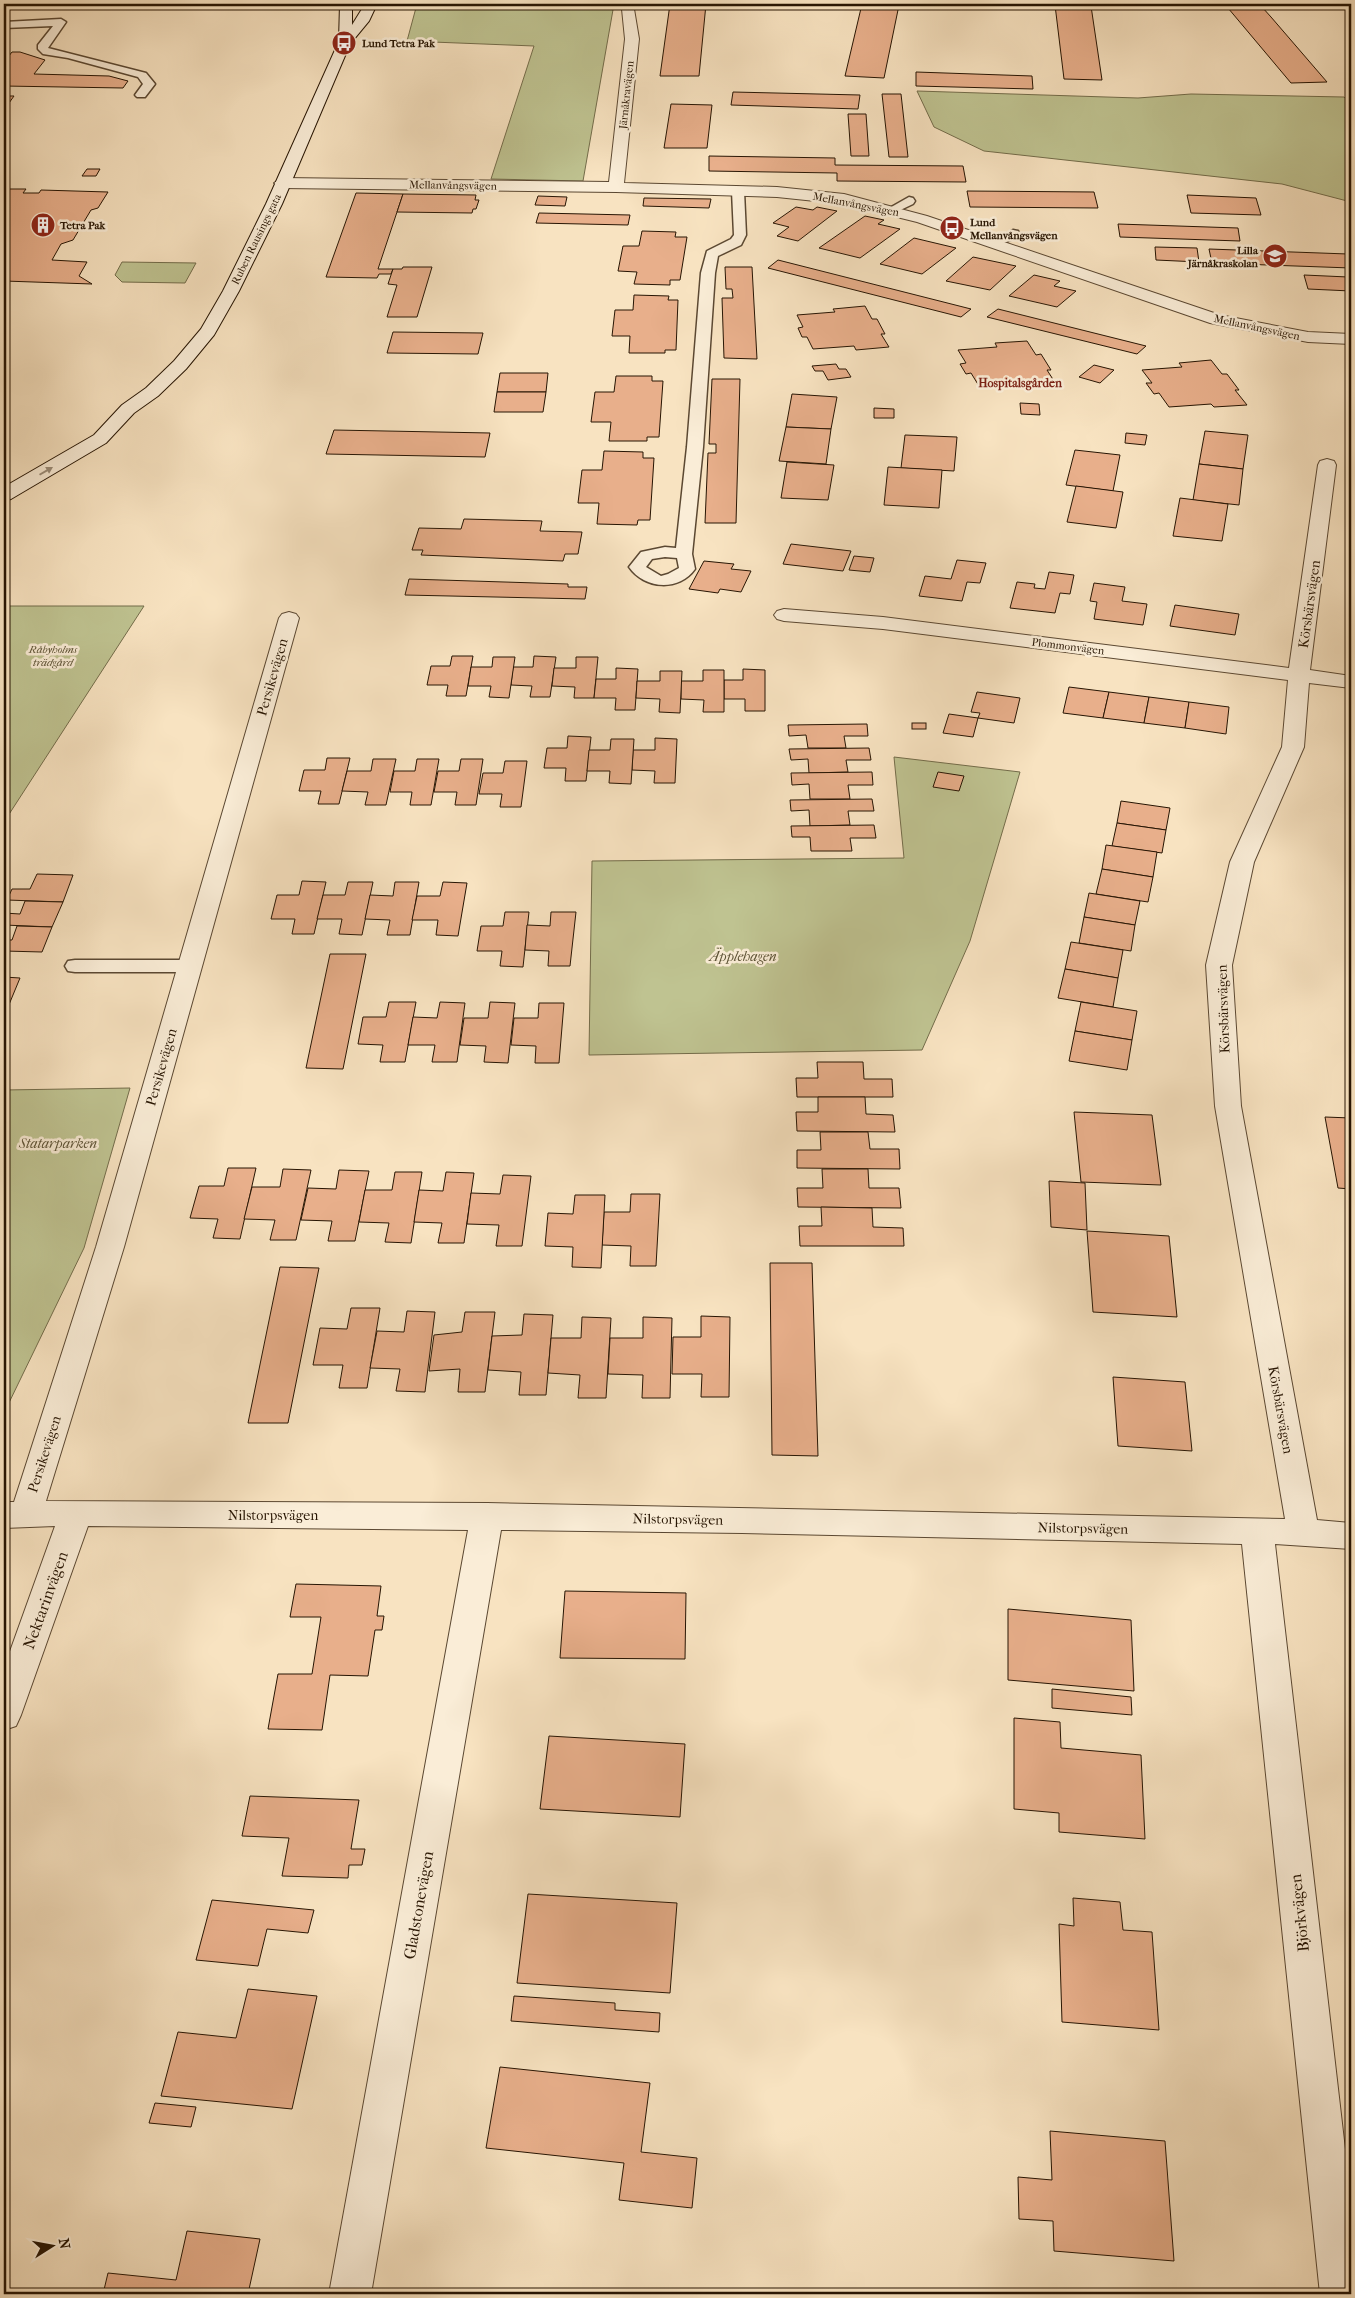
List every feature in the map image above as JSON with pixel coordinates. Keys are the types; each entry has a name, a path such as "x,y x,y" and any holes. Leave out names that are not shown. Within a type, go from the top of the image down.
{"street":[{"name":"Ruben Rausings gata","path":"344,42 346,4"},
{"name":"Ruben Rausings gata","path":"46,450 128,409 152,392 180,365 208,330 231,291 282,183 344,42 362,21 371,4"},
{"name":"Järnåkravägen","path":"616,187 632,39 628,9 630,4"},
{"name":"Mellanvångsvägen","path":"282,183 616,187 825,196 892,210 1240,325 1308,337 1351,339"},
{"name":"Ruben Rausings gata","path":"4,495 100,439 128,409"},
{"name":"Körsbärsvägen","path":"1303,1532 1228,1106 1219,966 1242,862 1293,748 1299,674 1327,466"},
{"name":"Plommonvägen","path":"784,615 875,622 1351,682"},
{"name":"Persikevägen","path":"15,1514 110,1246 289,618"},
{"name":"Nektarinvägen","path":"4,1715 76,1513"},
{"name":"Nilstorpsvägen","path":"15,1514 487,1516 1303,1532 1351,1536"},
{"name":"Gladstonevägen","path":"350,2294 487,1516"},
{"name":"Björkvägen","path":"1257,1531 1340,2294"}],"lane":[{"path":"4,25 61,22 43,49 47,52 69,55 142,75 149,84 141,95"},
{"path":"684,554 695,447 708,273 712,254 736,242 740,235 738,191"},
{"path":"892,210 909,201"},
{"path":"994,243 1013,234"},
{"path":"75,966 190,966"}],"green space":[{"path":"417,4 614,4 583,181 491,179 534,46 407,41"},
{"path":"917,91 1138,98 1191,94 1344,97 1351,103 1351,202 1282,184 984,151 934,127"},
{"path":"122,262 196,263 185,283 122,282 115,275"},
{"name":"Råbyholms trädgård","path":"4,606 144,606 4,822"},
{"name":"Äpplehagen","path":"894,757 1020,772 970,941 922,1050 589,1055 592,861 904,858"},
{"name":"Statarparken","path":"130,1088 84,1248 4,1413 4,1090"}],"building":[{"path":"670,4 706,4 699,76 660,76"},
{"path":"862,4 899,5 884,78 845,76"},
{"path":"1055,5 1091,6 1102,80 1064,79"},
{"path":"1262,7 1327,82 1291,83 1228,8"},
{"path":"12,52 20,52 45,60 34,74 109,76 128,81 123,88 4,86 4,62"},
{"path":"916,72 1032,76 1033,89 916,86"},
{"path":"733,92 860,95 858,109 731,105"},
{"path":"882,94 901,94 908,157 889,157"},
{"path":"4,96 14,96 4,110"},
{"path":"671,104 712,105 707,148 664,148"},
{"path":"848,114 866,114 869,156 851,156"},
{"path":"709,156 835,158 835,165 963,166 966,182 837,181 837,173 709,171"},
{"path":"87,169 100,169 96,176 82,176"},
{"name":"Tetra Pak","path":"4,189 26,189 23,193 39,193 41,190 108,192 98,208 91,210 73,240 61,244 52,260 87,262 79,276 92,284 4,281"},
{"path":"967,191 1094,192 1098,208 970,207"},
{"path":"356,193 403,194 378,269 393,269 391,274 379,274 377,278 326,277"},
{"path":"403,194 476,195 475,200 479,200 476,209 473,209 472,213 397,212"},
{"path":"1187,195 1256,198 1261,215 1191,213"},
{"path":"538,196 567,197 565,206 535,205"},
{"path":"644,198 711,199 709,208 643,206"},
{"path":"796,207 813,210 817,207 837,211 798,241 777,236 789,227 773,223"},
{"path":"539,213 630,215 628,225 536,223"},
{"path":"865,216 884,220 878,224 900,229 860,258 819,248"},
{"path":"1118,224 1238,228 1240,241 1120,237"},
{"path":"642,231 676,232 675,237 687,237 680,280 670,280 670,285 634,284 637,272 618,271 623,246 639,246"},
{"path":"914,238 956,248 922,274 880,264"},
{"path":"1155,247 1197,248 1199,262 1156,260"},
{"path":"1209,249 1348,254 1351,268 1212,263"},
{"path":"973,257 1016,266 990,290 946,281"},
{"path":"778,260 971,309 961,317 768,268"},
{"path":"403,267 432,267 417,317 387,317 397,285 388,284 393,269 402,269"},
{"path":"725,267 752,267 757,359 724,358 722,298 733,298 732,289 726,289"},
{"path":"1347,273 1351,273 1351,291 1308,289 1304,275 1348,277"},
{"path":"1034,275 1060,281 1054,286 1076,291 1057,307 1009,296"},
{"path":"634,295 669,296 668,300 678,300 676,350 665,350 665,353 629,353 630,336 612,336 615,310 633,310"},
{"path":"865,306 872,319 877,319 885,334 881,334 889,347 856,350 854,346 813,349 807,337 802,337 798,328 803,327 797,315 835,312 833,309"},
{"path":"998,309 1146,346 1137,354 987,317"},
{"path":"393,332 483,333 478,354 387,353"},
{"path":"1027,341 1036,355 1041,354 1051,370 1047,370 1056,384 1024,387 1021,383 979,386 971,373 966,374 960,364 966,363 958,350 997,347 995,343"},
{"path":"1211,360 1222,374 1227,374 1239,390 1235,390 1247,405 1214,407 1211,404 1169,407 1159,393 1154,394 1146,383 1152,383 1142,370 1182,367 1179,363"},
{"path":"836,364 839,369 846,369 851,377 828,380 823,371 815,371 812,366"},
{"path":"1094,365 1114,370 1100,383 1079,377"},
{"path":"500,373 548,373 546,392 497,392"},
{"path":"616,376 652,376 652,381 663,381 659,437 647,437 647,441 609,441 611,422 591,422 595,392 614,392"},
{"path":"712,379 740,379 736,523 705,523 708,453 716,453 716,444 709,444"},
{"path":"497,392 546,392 543,412 494,412"},
{"path":"792,394 837,397 831,429 786,427"},
{"path":"1020,403 1039,404 1040,415 1021,414"},
{"path":"874,408 894,409 894,418 874,418"},
{"path":"786,427 831,429 826,464 779,461"},
{"path":"334,430 490,433 485,457 326,454"},
{"path":"1205,431 1248,435 1243,469 1199,464"},
{"path":"1126,433 1147,435 1145,445 1125,443"},
{"path":"905,435 957,437 954,471 901,468"},
{"path":"1075,450 1120,455 1113,491 1066,485"},
{"path":"604,451 643,452 643,458 654,458 650,520 638,520 637,525 597,524 599,503 578,503 582,470 602,470"},
{"path":"787,462 834,465 828,500 781,498"},
{"path":"1199,464 1243,469 1239,505 1193,500"},
{"path":"888,467 942,470 939,508 884,505"},
{"path":"1076,486 1123,492 1116,528 1067,522"},
{"path":"1180,498 1228,504 1222,541 1173,536"},
{"path":"464,519 542,521 540,531 582,532 578,554 565,554 563,561 421,555 423,550 412,550 419,528 461,529"},
{"path":"791,544 851,551 843,571 783,564"},
{"path":"854,556 874,558 870,572 849,570"},
{"path":"957,560 986,563 980,583 967,582 962,601 919,596 925,576 951,579"},
{"path":"704,561 734,564 731,569 751,571 741,592 720,589 718,593 689,589"},
{"path":"1049,572 1074,575 1070,594 1060,593 1055,613 1010,608 1017,582 1035,584 1034,588 1045,589"},
{"path":"409,579 568,584 568,587 587,587 585,599 405,595"},
{"path":"1094,583 1125,587 1122,601 1147,604 1143,625 1094,619 1097,602 1090,601"},
{"path":"1175,605 1239,614 1235,635 1170,626"},
{"path":"452,656 473,656 466,696 446,696 448,685 427,685 431,666 450,666"},
{"path":"534,656 556,657 550,697 530,697 532,686 511,685 513,667 533,667"},
{"path":"493,657 515,657 509,698 489,697 491,686 468,686 471,667 492,667"},
{"path":"576,657 598,657 594,698 574,698 575,687 552,686 554,668 576,668"},
{"path":"616,668 638,669 635,710 615,710 616,698 594,698 596,679 616,679"},
{"path":"743,669 765,670 765,711 745,711 745,699 724,699 724,680 743,680"},
{"path":"703,670 724,670 724,712 703,712 704,700 681,699 681,681 703,681"},
{"path":"660,671 682,671 680,713 659,712 660,699 636,698 637,681 660,681"},
{"path":"1069,687 1109,692 1103,718 1063,713"},
{"path":"977,692 1020,698 1014,723 978,718 980,713 971,712"},
{"path":"1109,692 1149,697 1144,723 1103,718"},
{"path":"1149,697 1189,702 1185,728 1144,723"},
{"path":"1189,702 1229,707 1226,734 1185,728"},
{"path":"949,714 978,718 973,737 943,733"},
{"path":"912,723 926,723 926,729 912,729"},
{"path":"867,724 868,736 844,736 846,748 808,748 806,735 789,736 788,725"},
{"path":"568,736 591,737 586,781 565,781 566,768 544,768 547,748 567,748"},
{"path":"655,738 677,739 675,783 654,783 655,771 632,770 633,750 655,750"},
{"path":"611,739 634,739 631,784 609,783 610,771 587,771 589,750 610,750"},
{"path":"869,748 871,760 846,760 848,772 809,773 808,759 791,760 789,749"},
{"path":"327,758 350,758 339,804 318,804 321,791 299,791 304,770 325,770"},
{"path":"373,759 396,759 386,805 365,805 368,792 342,791 347,771 371,771"},
{"path":"417,759 439,759 431,805 410,805 412,792 390,792 394,771 415,771"},
{"path":"461,759 483,759 476,805 455,805 457,792 434,792 438,771 459,771"},
{"path":"505,761 527,761 521,807 500,807 502,794 479,794 483,773 503,773"},
{"path":"872,772 873,785 848,785 850,799 810,799 809,784 792,785 791,773"},
{"path":"938,772 964,776 959,791 933,787"},
{"path":"872,799 874,811 848,811 850,825 810,826 809,810 791,811 790,800"},
{"path":"1121,801 1170,808 1166,830 1117,823"},
{"path":"1117,823 1166,830 1162,853 1112,846"},
{"path":"874,825 876,838 850,838 852,851 811,851 810,837 792,837 791,826"},
{"path":"1106,845 1157,852 1153,877 1102,869"},
{"path":"1102,869 1153,877 1148,902 1096,894"},
{"path":"37,874 73,875 63,902 7,900 12,889 30,889"},
{"path":"302,881 326,882 314,934 292,934 295,919 271,919 277,895 299,895"},
{"path":"348,882 373,882 362,935 339,934 342,919 317,919 323,895 345,895"},
{"path":"395,882 419,882 410,935 387,935 390,920 365,919 370,895 393,896"},
{"path":"443,882 467,883 458,936 436,935 438,920 412,920 417,896 440,896"},
{"path":"1089,893 1140,901 1135,925 1084,917"},
{"path":"25,901 63,902 52,927 4,925 4,913 20,914"},
{"path":"505,912 529,912 523,967 500,966 502,951 477,951 481,926 503,926"},
{"path":"551,912 576,912 570,966 548,966 549,951 525,950 527,925 550,926"},
{"path":"1084,917 1135,925 1131,951 1079,943"},
{"path":"17,926 52,927 42,952 4,951 4,940 12,940"},
{"path":"1071,942 1123,950 1118,978 1065,969"},
{"path":"330,954 366,954 343,1069 306,1068"},
{"path":"1065,969 1118,978 1113,1007 1058,998"},
{"path":"4,977 20,978 8,1007 4,1007"},
{"path":"389,1002 416,1002 405,1062 380,1062 383,1045 358,1044 363,1017 386,1017"},
{"path":"440,1002 465,1003 457,1062 432,1062 435,1045 408,1045 413,1017 437,1018"},
{"path":"490,1002 515,1003 508,1063 484,1062 486,1046 460,1045 464,1018 488,1018"},
{"path":"1081,1002 1137,1011 1132,1040 1075,1031"},
{"path":"539,1003 564,1003 559,1063 535,1063 536,1046 511,1045 514,1018 538,1018"},
{"path":"1075,1031 1132,1040 1127,1070 1069,1061"},
{"path":"817,1062 863,1062 864,1079 892,1079 893,1097 797,1097 796,1078 818,1078"},
{"path":"818,1097 865,1097 866,1114 893,1115 895,1132 797,1131 796,1112 818,1112"},
{"path":"1074,1112 1152,1115 1161,1185 1081,1182"},
{"path":"1325,1117 1351,1118 1351,1189 1338,1188"},
{"path":"820,1132 868,1132 870,1149 899,1149 900,1169 797,1168 797,1150 821,1150"},
{"path":"228,1168 256,1168 240,1239 213,1238 218,1219 190,1218 199,1186 224,1186"},
{"path":"283,1169 311,1170 296,1240 270,1240 275,1220 244,1219 252,1187 280,1187"},
{"path":"822,1169 868,1169 869,1188 899,1188 901,1208 798,1207 797,1188 823,1188"},
{"path":"339,1170 369,1171 355,1241 328,1241 332,1221 301,1220 308,1188 336,1189"},
{"path":"395,1172 422,1172 411,1243 385,1242 389,1223 359,1222 365,1190 392,1190"},
{"path":"446,1172 474,1173 464,1243 438,1243 442,1223 414,1222 419,1190 443,1191"},
{"path":"503,1175 531,1176 522,1246 496,1246 499,1225 467,1224 471,1193 500,1194"},
{"path":"1049,1181 1085,1183 1087,1230 1051,1227"},
{"path":"631,1194 660,1194 656,1266 630,1266 631,1246 602,1245 604,1212 630,1212"},
{"path":"575,1195 605,1195 601,1268 572,1267 573,1247 545,1246 548,1213 573,1214"},
{"path":"821,1207 872,1208 873,1227 903,1228 904,1246 800,1246 799,1226 822,1226"},
{"path":"1087,1231 1169,1236 1177,1317 1093,1312"},
{"path":"770,1263 812,1263 818,1456 772,1455"},
{"path":"280,1267 319,1268 288,1423 248,1423"},
{"path":"351,1308 380,1308 367,1388 339,1388 343,1365 313,1365 320,1328 347,1329"},
{"path":"407,1311 435,1312 425,1392 396,1391 400,1369 370,1368 377,1331 404,1332"},
{"path":"465,1312 495,1312 485,1392 458,1392 460,1369 429,1371 434,1335 462,1332"},
{"path":"524,1314 553,1315 546,1395 519,1395 521,1372 488,1370 492,1336 522,1335"},
{"path":"701,1316 730,1317 729,1397 701,1397 702,1374 672,1374 673,1337 701,1337"},
{"path":"582,1317 611,1318 606,1398 578,1398 580,1375 548,1373 551,1338 581,1338"},
{"path":"643,1317 672,1318 670,1398 642,1398 643,1375 608,1374 610,1338 643,1338"},
{"path":"1113,1377 1185,1382 1192,1451 1118,1446"},
{"path":"296,1584 381,1586 377,1616 384,1616 382,1630 375,1630 368,1676 330,1675 322,1730 268,1729 278,1674 312,1674 321,1617 290,1617"},
{"path":"565,1591 686,1593 685,1659 560,1658"},
{"path":"1008,1609 1131,1620 1134,1691 1008,1680"},
{"path":"1052,1689 1131,1697 1132,1715 1052,1708"},
{"path":"1014,1718 1060,1722 1061,1748 1141,1755 1145,1839 1059,1832 1059,1813 1014,1809"},
{"path":"549,1736 685,1744 680,1817 540,1809"},
{"path":"250,1796 359,1800 351,1849 365,1849 362,1865 349,1865 348,1878 282,1876 289,1838 242,1836"},
{"path":"528,1894 677,1903 670,1993 517,1983"},
{"path":"1073,1898 1120,1902 1123,1930 1152,1932 1159,2030 1062,2022 1059,1924 1074,1926"},
{"path":"212,1900 314,1910 308,1933 267,1929 258,1966 196,1960"},
{"path":"248,1989 317,1996 292,2109 161,2096 178,2032 236,2038"},
{"path":"514,1996 615,2003 615,2010 660,2013 659,2032 511,2021"},
{"path":"500,2067 650,2083 641,2152 697,2158 692,2208 619,2200 624,2163 486,2148"},
{"path":"155,2103 196,2107 191,2127 149,2123"},
{"path":"1050,2131 1165,2141 1174,2261 1054,2251 1053,2221 1019,2219 1018,2177 1052,2180"},
{"path":"187,2231 260,2239 248,2294 103,2294 108,2273 176,2280"}],"place":[{"name":"Lund Tetra Pak","path":"344,43"},
{"name":"Tetra Pak","path":"43,225"},
{"name":"Lund Mellanvångsvägen","path":"952,228"},
{"name":"Lilla Järnåkraskolan","path":"1275,256"}],"district":[{"name":"Hospitalsgården","path":"1020,383"}]}
